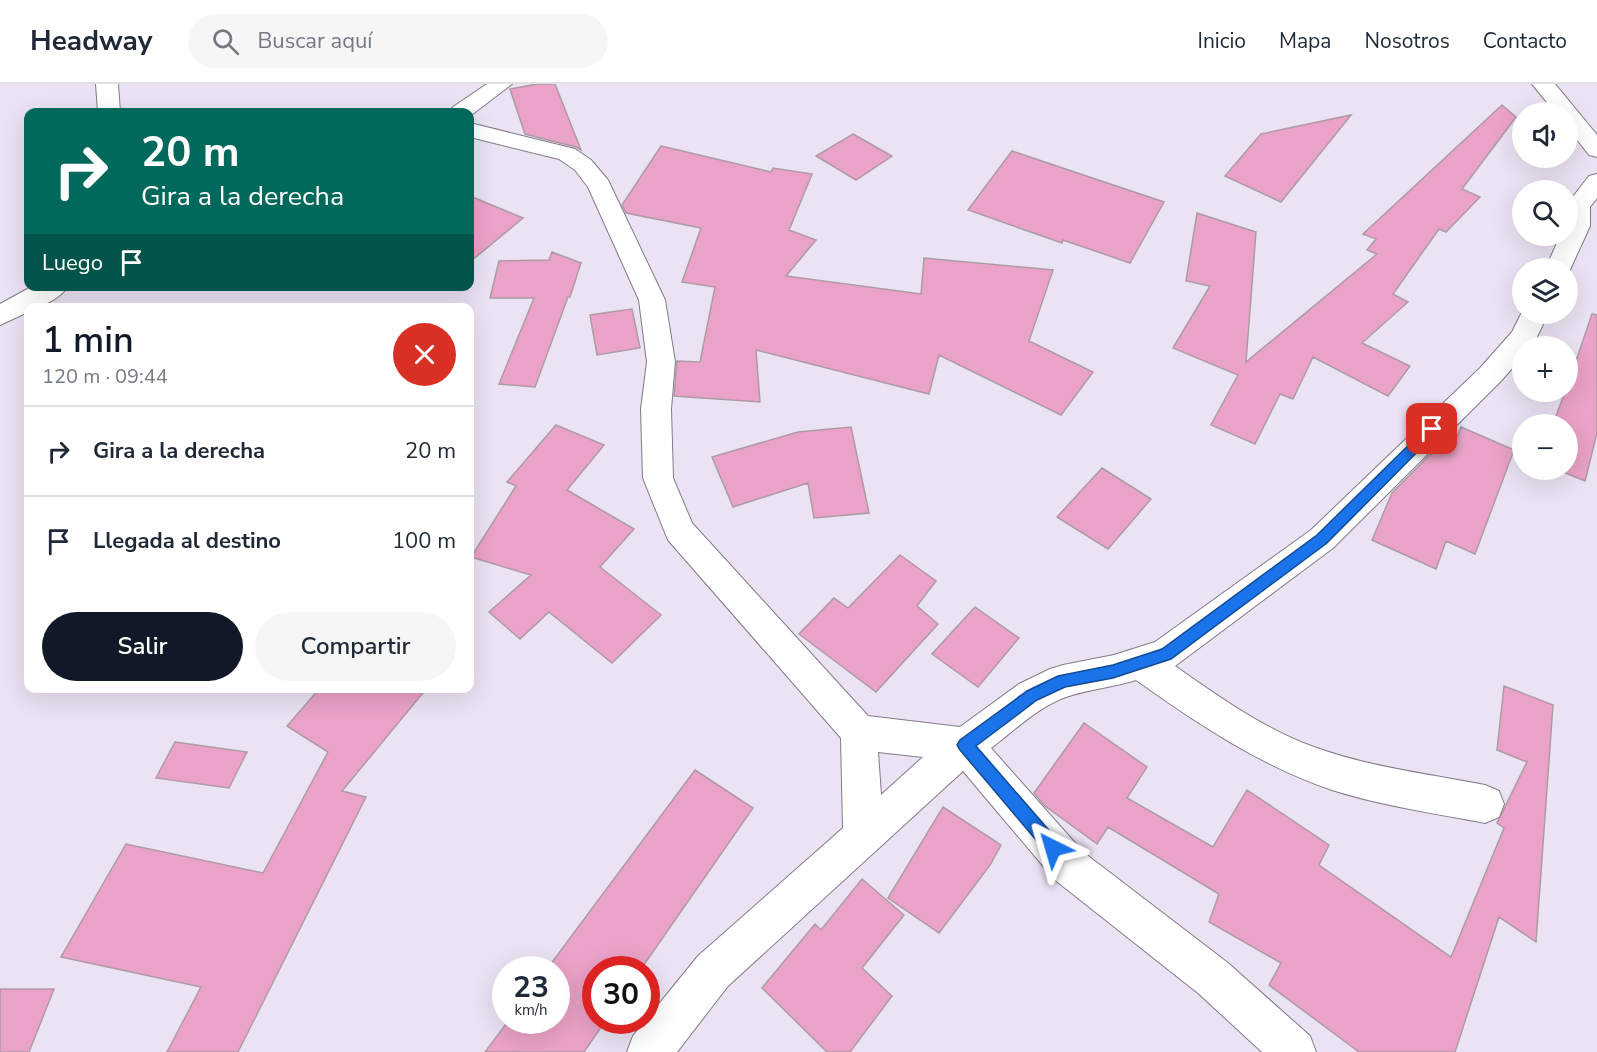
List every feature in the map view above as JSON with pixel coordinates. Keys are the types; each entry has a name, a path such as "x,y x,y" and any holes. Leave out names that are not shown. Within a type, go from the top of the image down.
{"street":[{"path":"107,84 109,108"},
{"path":"467,108 501,84"},
{"path":"1543,84 1558,102"},
{"path":"1578,127 1597,150"},
{"path":"474,131 567,154 583,165 599,185 652,300 661,362 656,409 658,478 679,531 859,732 862,836"},
{"path":"1563,258 1577,226 1578,206 1597,181"},
{"path":"0,315 46,291"},
{"path":"649,1052 713,971 965,745 1032,696 1063,681 1113,671 1166,654 1322,539 1490,375 1523,338 1530,324"},
{"path":"1140,662 1215,714 1286,754 1338,773 1485,804"},
{"path":"859,732 965,745 1068,866 1213,978 1294,1052"}],"building":[{"path":"537,84 555,84 581,150 525,134 510,89"},
{"path":"1502,105 1512,114 1512,122 1462,189 1480,197 1446,232 1439,229 1393,294 1408,302 1362,343 1410,366 1388,396 1313,357 1293,399 1280,394 1255,444 1211,425 1238,375 1173,348 1210,286 1186,281 1197,213 1256,232 1246,362 1377,254 1367,250 1376,239 1363,234"},
{"path":"1351,115 1281,202 1225,176 1261,134"},
{"path":"853,134 892,156 856,180 816,156"},
{"path":"661,146 771,172 773,168 812,174 789,230 816,240 786,276 921,294 924,258 1053,270 1029,341 1093,372 1061,415 939,355 929,394 756,350 760,402 674,396 677,361 700,362 715,287 682,282 701,228 626,213 622,205"},
{"path":"1012,151 1164,202 1130,263 1063,240 1062,243 968,210"},
{"path":"474,198 523,218 474,259"},
{"path":"552,252 581,263 535,387 499,384 534,298 490,298 499,261 549,260"},
{"path":"632,309 640,348 597,355 590,315"},
{"path":"1592,314 1597,315 1597,433 1585,481 1578,478 1578,414 1557,414 1561,402 1578,402 1578,355"},
{"path":"556,425 604,445 567,490 634,529 600,567 661,615 612,663 549,612 520,639 489,612 531,575 474,558 474,552 516,486 507,482"},
{"path":"851,427 869,513 814,518 808,483 733,507 712,457 798,432"},
{"path":"1461,427 1512,449 1512,455 1475,554 1446,541 1436,569 1372,540 1392,493 1449,436 1456,439"},
{"path":"1102,468 1151,499 1108,549 1057,517"},
{"path":"900,555 936,581 917,606 938,624 876,692 799,634 834,598 848,608"},
{"path":"975,607 1019,638 978,687 932,654"},
{"path":"1504,686 1553,705 1536,942 1499,917 1455,1052 1359,1052 1269,985 1281,963 1209,922 1219,894 1108,827 1097,844 1045,806 1034,793 1084,723 1147,767 1127,798 1213,847 1247,790 1329,845 1319,865 1451,957 1504,828 1497,823 1527,762 1497,750"},
{"path":"316,693 423,693 342,791 366,797 238,1052 167,1052 201,987 61,957 126,844 263,873 328,752 287,726"},
{"path":"175,742 247,752 229,788 156,778"},
{"path":"695,770 753,808 650,956 582,956 582,1034 596,1034 584,1052 485,1052 498,1034 570,1034 570,956 557,956"},
{"path":"943,807 1001,845 990,865 939,933 888,898"},
{"path":"862,879 904,915 862,968 892,996 850,1052 827,1052 762,988 815,924 821,930"},
{"path":"0,989 54,989 29,1052 0,1052"}],"route":[{"path":"1053,848 965,745 1032,696 1063,681 1113,671 1166,654 1322,539 1432,429"}]}
